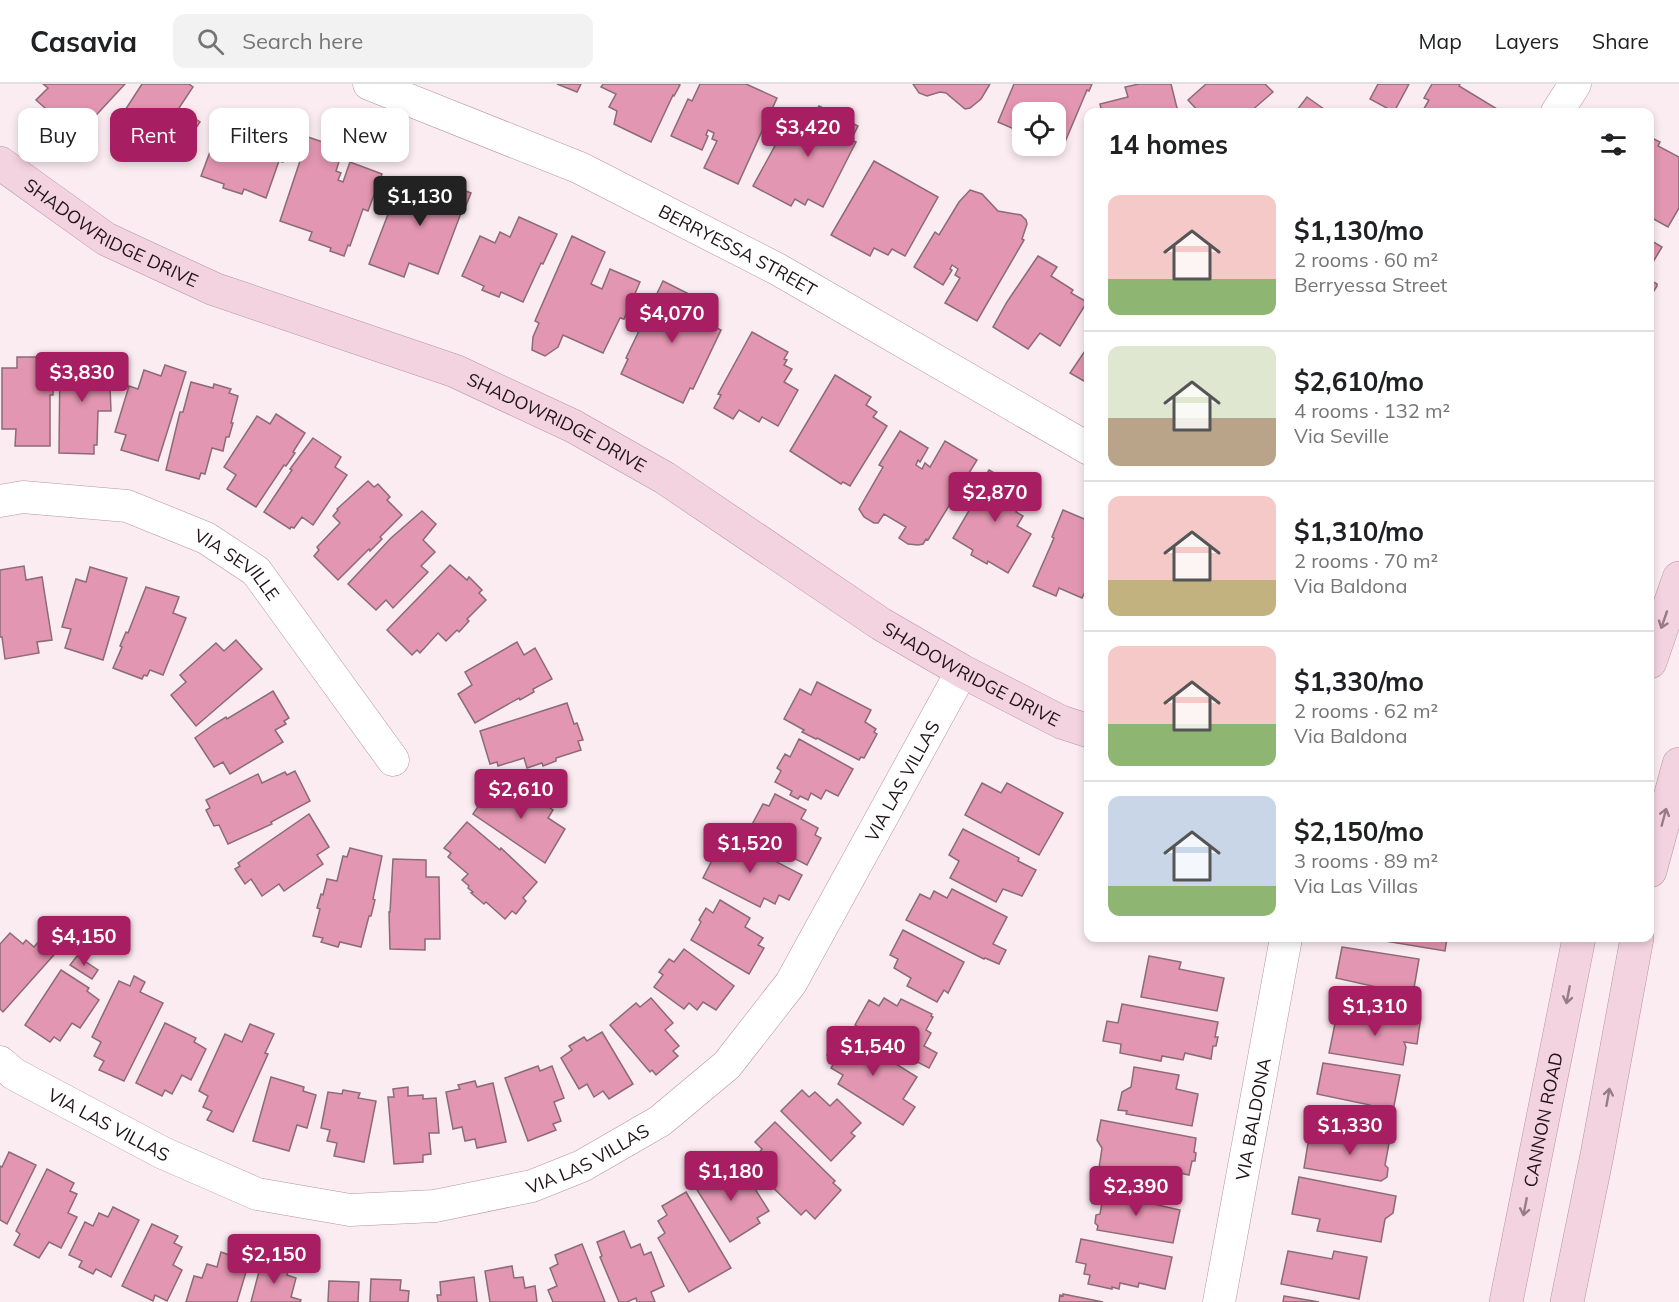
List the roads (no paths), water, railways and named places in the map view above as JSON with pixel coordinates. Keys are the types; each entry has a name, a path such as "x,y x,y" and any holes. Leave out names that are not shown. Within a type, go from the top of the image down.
{"street":[{"name":"BERRYESSA STREET","path":"369,84 590,173 779,270 1084,446"},
{"path":"1560,108 1575,84"},
{"name":"SHADOWRIDGE DRIVE","path":"0,163 106,239 203,284 455,371 573,426 665,478 881,624 962,671 1061,722 1084,729"},
{"name":"VIA SEVILLE","path":"0,501 22,497 127,506 206,538 255,572 393,760"},
{"path":"1654,650 1679,578"},
{"name":"VIA LAS VILLAS","path":"0,1062 14,1074 163,1153 257,1194 350,1210 435,1206 532,1186 582,1166 660,1121 727,1065 791,983 962,671"},
{"path":"1654,856 1679,764"},
{"name":"VIA BALDONA","path":"1219,1302 1285,942"},
{"name":"CANNON ROAD","path":"1506,1302 1578,942"},
{"path":"1567,1302 1636,942"}]}
